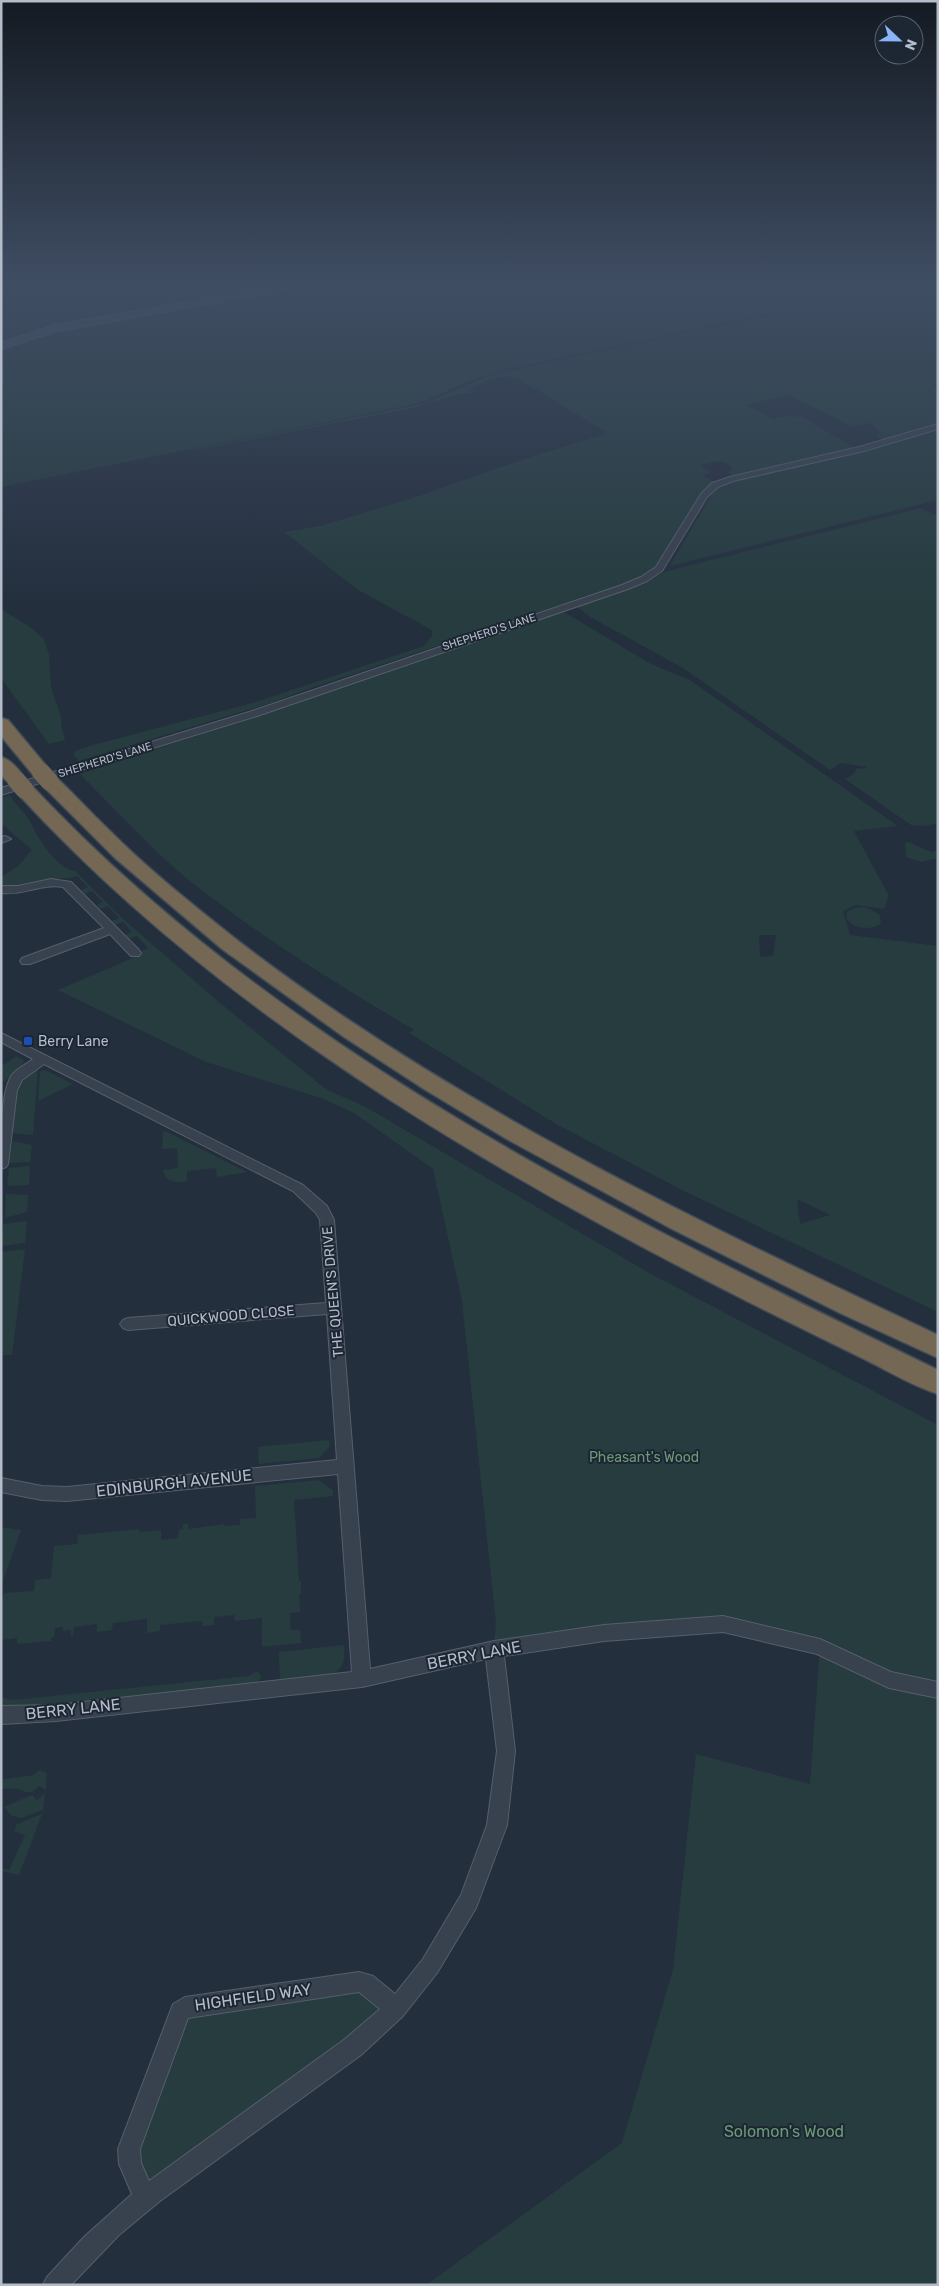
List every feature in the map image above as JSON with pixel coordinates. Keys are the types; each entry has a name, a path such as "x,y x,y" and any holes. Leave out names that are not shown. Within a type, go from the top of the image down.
{"highway":[{"path":"1,724 46,777 102,834 166,892 273,978 422,1078 600,1181 812,1288 938,1347"},
{"path":"1,763 14,787 137,902 253,994 395,1091 579,1201 796,1313 938,1383"}],"street":[{"name":"SHEPHERD'S LANE","path":"14,787 253,714 465,640 625,587 644,579 660,569 704,496 715,485 730,479 861,449 938,426"},
{"path":"1,889 21,891 49,883 64,883 71,887 135,953"},
{"path":"26,961 112,929"},
{"name":"THE QUEEN'S DRIVE","path":"1,1037 298,1188 322,1210 327,1220 335,1308 362,1679"},
{"path":"1,1164 10,1090 17,1077 42,1059"},
{"name":"QUICKWOOD CLOSE","path":"128,1324 335,1308"},
{"name":"EDINBURGH AVENUE","path":"1,1485 42,1494 67,1494 347,1466"},
{"name":"BERRY LANE","path":"1,1715 56,1713 114,1704 362,1679 494,1649 640,1629 723,1624 820,1647 889,1680 938,1690"},
{"path":"55,2285 104,2232 145,2197 353,2047 396,2009 413,1990 430,1966 469,1901 497,1825 506,1751 494,1649"},
{"name":"HIGHFIELD WAY","path":"145,2197 130,2164 130,2149 180,2011 185,2008 359,1982 366,1983 396,2009"}],"green space":[{"path":"1,388 454,388 427,400 409,405 1,487"},
{"path":"461,388 473,388 471,389 474,390 474,393 462,393 414,408 191,451 194,449 426,403"},
{"path":"533,388 938,389 938,425 884,440 875,436 880,432 870,423 853,427 788,395 747,405 773,419 789,415 793,417 800,416 855,448 733,476 727,472 733,470 730,466 722,462 700,465 710,472 703,475 712,481 663,559 654,570 639,579 271,703 79,761 73,754 76,751 93,745 256,702 424,646 432,636 432,630 358,590 284,532 320,526 413,498 533,456 602,435 604,431"},
{"path":"938,428 938,500 670,566 714,491 729,482"},
{"path":"921,508 938,516 938,823 923,826 911,825 845,779 854,774 857,768 865,769 866,767 841,763 830,770 683,668 592,618 577,607 650,580 664,572"},
{"path":"1,609 30,627 44,639 49,655 51,687 61,717 65,740 49,744 1,678"},
{"path":"564,612 651,664 690,680 898,826 854,831 889,896 884,909 856,905 843,911 850,935 938,946 938,1312 684,1191 558,1125 409,1033 414,1030 275,943 195,885 150,845 80,774 239,722 467,642","holes":["759,935 776,935 773,956 760,957","797,1199 830,1215 800,1224"]},
{"path":"10,795 27,817 42,842 60,864 75,871 123,919 220,1003 327,1090 364,1106 651,1274 938,1425 938,2285 426,2285 622,2143 673,1970 696,1754 810,1784 820,1647 723,1624 494,1645 496,1623 462,1301 433,1169 354,1113 321,1098 206,1062 58,990 142,954 141,951 148,948 137,936 129,939 125,935 132,932 123,922 115,925 112,921 119,918 108,906 100,909 97,905 103,902 92,891 85,894 81,890 88,887 77,876 15,886 1,884 1,877 18,866 32,850 1,823 1,798"},
{"path":"908,842 931,852 938,850 938,858 921,862 906,857 905,843"},
{"path":"865,907 879,914 880,924 871,928 862,928 853,925 846,918 847,912 854,908"},
{"path":"16,1056 24,1060 22,1065 5,1081 1,1081 1,1063 4,1065"},
{"path":"38,1069 33,1135 12,1133 13,1105 18,1088 29,1074"},
{"path":"45,1070 73,1084 38,1101 40,1071"},
{"path":"165,1131 247,1172 217,1177 216,1168 187,1171 187,1181 176,1182 169,1180 163,1170 178,1168 177,1148 162,1149 163,1132"},
{"path":"12,1141 32,1145 30,1162 9,1163"},
{"path":"30,1166 29,1185 7,1186 9,1168"},
{"path":"6,1194 28,1195 27,1212 5,1218"},
{"path":"27,1221 25,1243 1,1246 3,1224"},
{"path":"25,1249 12,1355 1,1355 1,1252"},
{"path":"329,1440 330,1446 319,1458 259,1464 258,1447"},
{"path":"318,1480 333,1490 333,1496 294,1500 301,1593 299,1594 300,1612 290,1613 291,1630 300,1630 301,1643 262,1647 262,1618 235,1621 234,1615 214,1617 214,1625 202,1626 202,1621 160,1625 160,1631 147,1633 147,1619 113,1623 112,1630 97,1632 97,1624 74,1627 73,1635 71,1635 71,1630 63,1631 63,1627 55,1628 54,1637 51,1637 51,1641 17,1644 17,1638 1,1640 1,1602 4,1593 34,1591 35,1580 51,1578 54,1546 77,1544 78,1535 139,1529 139,1532 161,1530 161,1540 177,1538 180,1529 183,1529 183,1524 188,1524 188,1529 224,1524 225,1526 240,1525 240,1519 256,1518 255,1486"},
{"path":"1,1527 21,1530 1,1586"},
{"path":"344,1645 343,1663 339,1669 330,1675 280,1682 279,1652"},
{"path":"257,1671 262,1677 256,1684 1,1711 1,1697 12,1700 249,1676"},
{"path":"39,1770 47,1773 46,1790 39,1786 31,1792 1,1789 1,1777 4,1779 34,1775"},
{"path":"45,1793 43,1810 21,1818 12,1816 4,1807 32,1795 37,1800"},
{"path":"42,1814 19,1875 1,1871 1,1868 9,1870 25,1835 14,1831 17,1824"},
{"path":"359,1982 396,2009 145,2197 129,2149 177,2016"}],"place":[{"name":"Berry Lane","path":"28,1041"}],"park label":[{"name":"Pheasant's Wood","path":"644,1457"},
{"name":"Solomon's Wood","path":"784,2131"}]}
